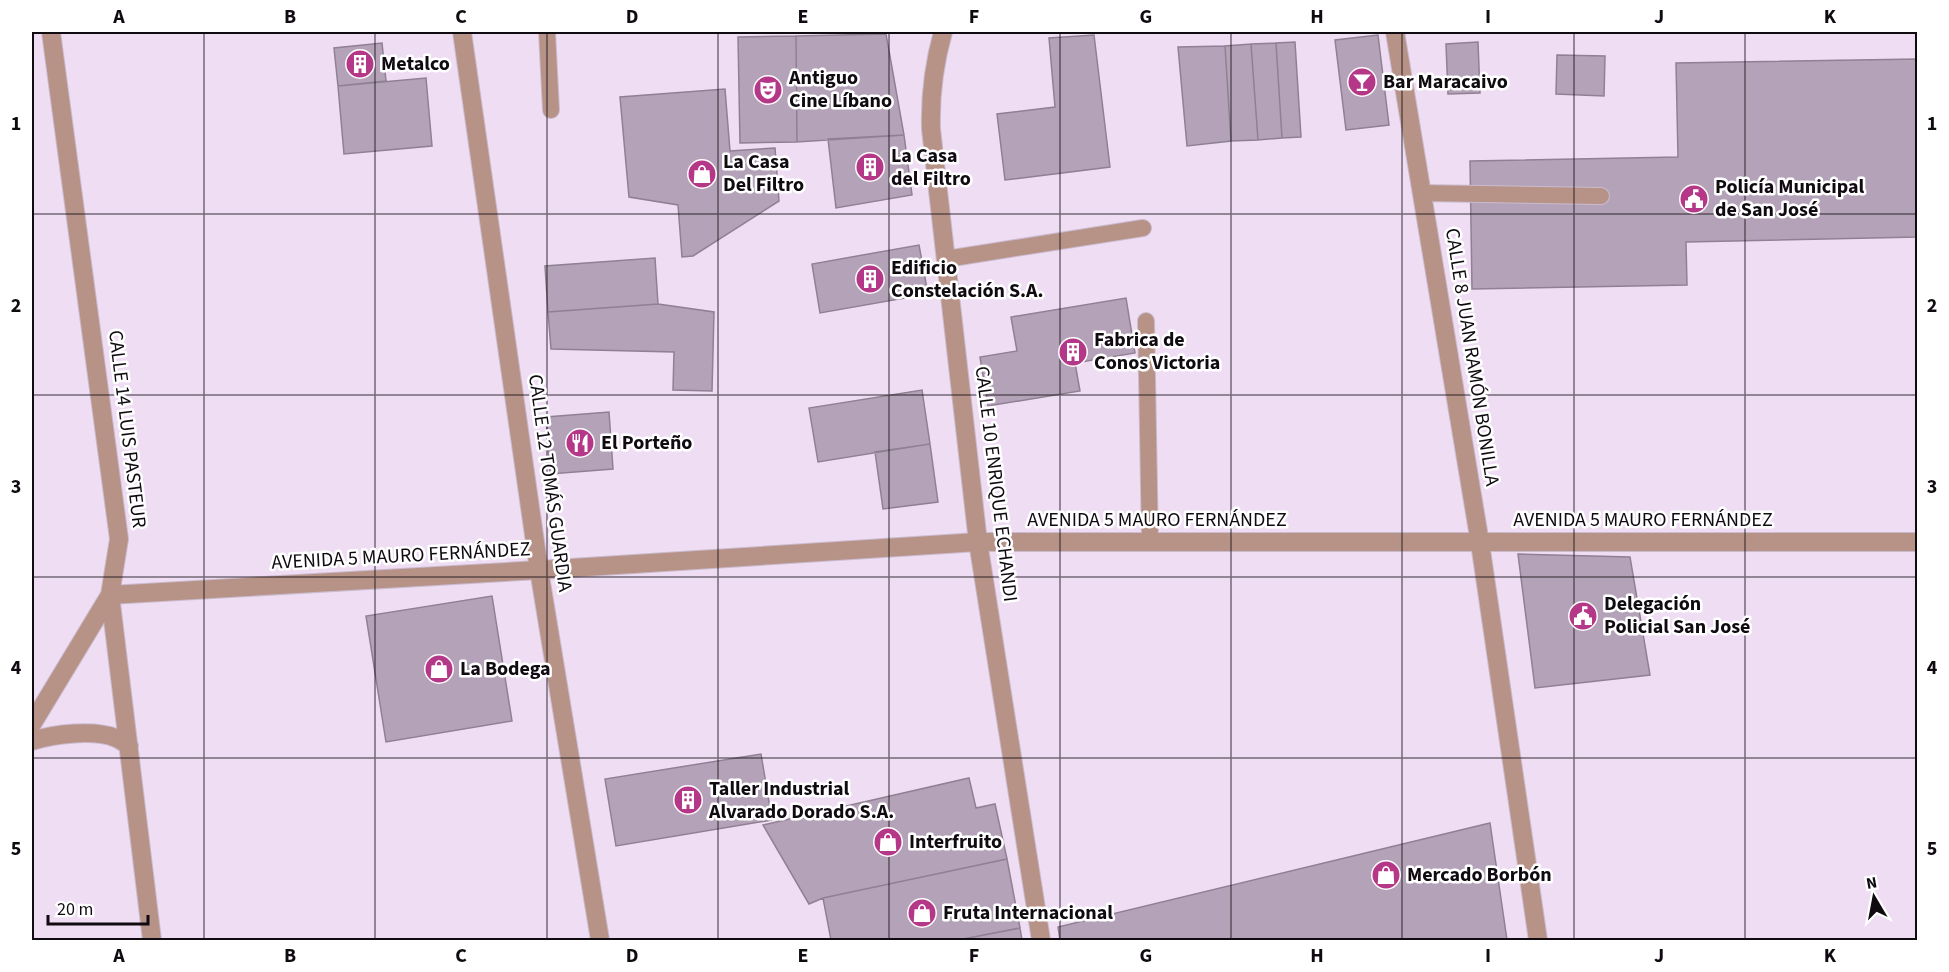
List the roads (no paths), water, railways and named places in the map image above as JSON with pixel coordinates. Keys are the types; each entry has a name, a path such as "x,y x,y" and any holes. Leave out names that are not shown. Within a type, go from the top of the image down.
{"street":[{"name":"CALLE 14 LUIS PASTEUR","path":"51,32 119,539 110,595 152,940"},
{"name":"CALLE 12 TOMÁS GUARDIA","path":"462,32 539,570 600,940"},
{"name":"CALLE 10 ENRIQUE ECHANDI","path":"943,32 935,63 930,104 931,129 978,542 1041,940"},
{"name":"CALLE 8 JUAN RAMÓN BONILLA","path":"1395,32 1480,543 1538,940"},
{"name":"AVENIDA 5 MAURO FERNÁNDEZ","path":"110,595 978,542 1917,542"},
{"path":"32,724 110,595"},
{"path":"32,741 51,735 83,733 115,738 129,746"}],"lane":[{"path":"547,32 551,110"},
{"path":"1422,193 1601,196"},
{"path":"946,259 1143,228"},
{"path":"1146,321 1150,542"}],"place":[{"name":"Metalco","path":"360,64"},
{"name":"Bar Maracaivo","path":"1362,82"},
{"name":"Antiguo Cine Líbano","path":"768,90"},
{"name":"La Casa del Filtro","path":"870,167"},
{"name":"La Casa Del Filtro","path":"702,174"},
{"name":"Policía Municipal de San José","path":"1694,199"},
{"name":"Edificio Constelación S.A.","path":"870,279"},
{"name":"Fabrica de Conos Victoria","path":"1073,352"},
{"name":"El Porteño","path":"580,443"},
{"name":"Delegación Policial San José","path":"1583,616"},
{"name":"La Bodega","path":"439,669"},
{"name":"Taller Industrial Alvarado Dorado S.A.","path":"688,800"},
{"name":"Interfruito","path":"888,842"},
{"name":"Mercado Borbón","path":"1386,875"},
{"name":"Fruta Internacional","path":"922,913"}]}
